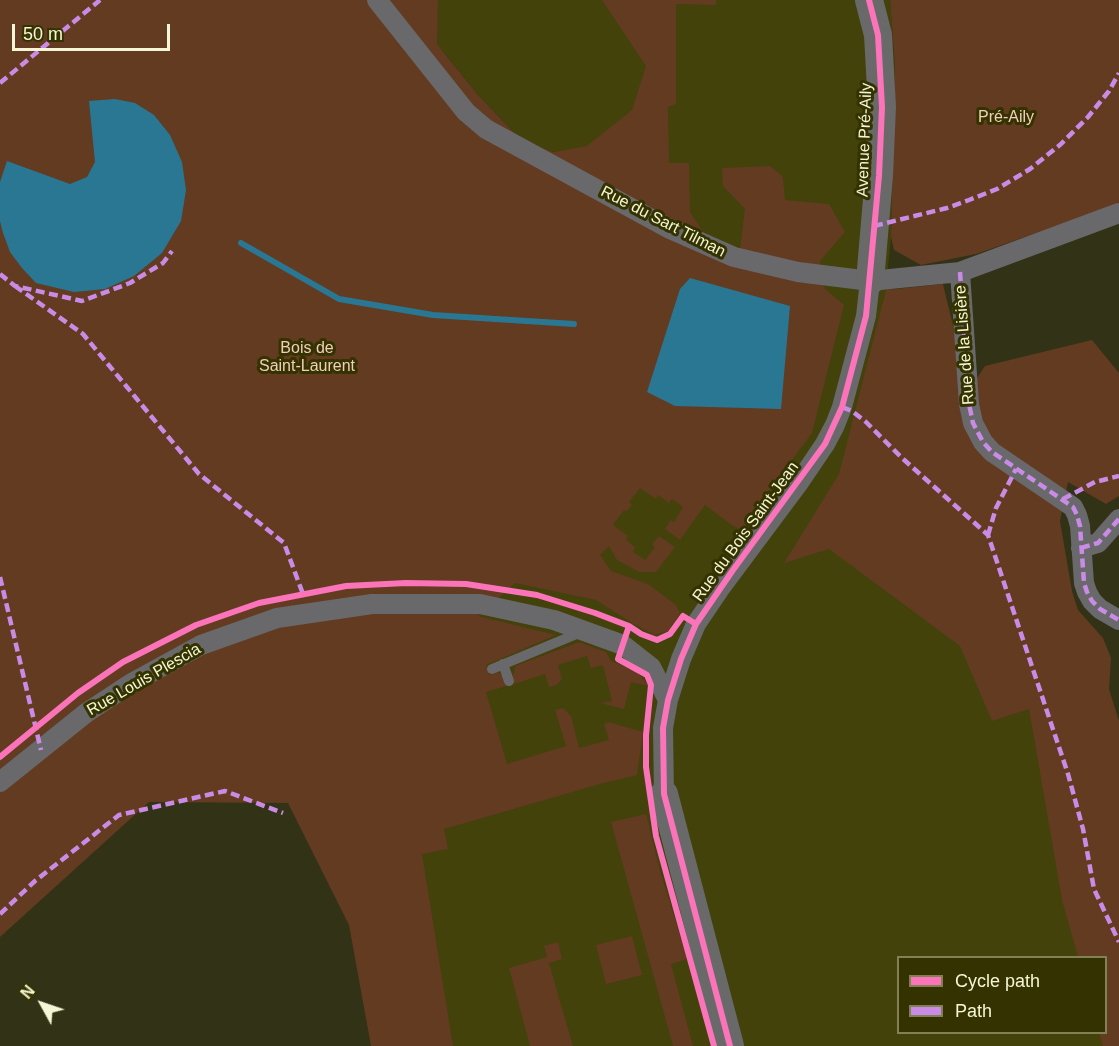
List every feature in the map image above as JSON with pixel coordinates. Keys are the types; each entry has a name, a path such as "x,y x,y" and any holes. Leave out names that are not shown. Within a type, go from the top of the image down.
{"street":[{"name":"Rue du Sart Tilman","path":"377,0 465,112 486,129 668,228 734,257 769,267 870,281 960,272 1081,225 1119,213"},
{"name":"Avenue Pré-Aily","path":"869,0 878,35 882,107 870,281"},
{"name":"Rue de la Lisière","path":"960,272 969,404 973,423 983,442 992,452 1073,507 1080,526 1084,583 1092,601 1100,609 1119,620"},
{"name":"Rue du Bois Saint-Jean","path":"730,1046 664,794 663,728 668,700 681,659 696,624 825,444 835,425 842,407 866,316 870,281"},
{"path":"1082,548 1098,543 1119,519"},
{"name":"Rue Louis Plescia","path":"0,782 86,713 130,684 201,645 277,618 372,604 480,604 554,620 623,645 651,667 668,700"}],"lane":[{"path":"492,669 584,631"},
{"path":"503,664 509,681"}],"shaded area":[{"path":"373,0 890,0 895,68 891,237 886,288 947,301 1119,945 1119,1046 429,1046 372,604 755,259 691,230 572,149 553,152 520,139 479,96 443,51"}],"green space":[{"name":"Bois de Saint-Laurent","path":"0,0 438,0 437,44 479,96 520,139 553,152 587,146 632,110 646,66 602,0 716,0 716,5 676,4 676,104 668,107 669,163 689,163 690,212 705,235 740,249 745,209 723,186 722,168 770,166 783,177 785,200 829,204 845,232 820,261 824,288 844,305 812,433 757,507 743,530 733,526 705,505 680,540 665,529 671,520 674,522 683,507 672,499 669,503 658,495 656,499 640,488 629,502 632,505 627,511 624,510 613,525 628,536 626,540 635,547 633,552 645,560 655,547 652,544 659,536 675,547 656,572 639,572 617,560 609,546 600,555 611,571 648,584 676,605 680,613 668,631 655,635 596,600 515,583 478,616 556,635 486,665 489,675 497,672 502,675 506,686 486,692 507,764 566,746 555,710 563,708 571,716 579,748 609,740 604,724 608,722 643,732 637,775 444,829 448,849 422,854 453,1046 371,1046 349,925 288,803 149,802 0,937"},
{"name":"Pré-Aily","path":"890,0 1119,0 1119,204 976,254 921,265 894,250 891,237 895,68"},
{"path":"943,284 968,392 985,366 1092,340 1119,373 1119,496 1106,504 1068,482 1060,521 1072,591 1078,610 1103,638 1111,658 1109,689 1119,721 1119,1046 1103,1046 1099,1034 1107,1034 1107,956 1078,956 1062,900 1029,709 992,721 960,646 829,549 784,563 839,474 886,290"},
{"path":"579,642 606,652 611,661 636,671 649,686 631,682 624,709 600,703 612,701 603,665 591,668 587,656 558,665 562,679 557,685 549,687 545,674 514,684 515,666"},
{"path":"646,814 659,867 687,959 671,964 693,1046 673,1046 611,822"},
{"path":"632,936 642,975 606,984 596,945"},
{"path":"558,942 562,959 549,963 573,1046 530,1046 509,968 547,957 544,946"}],"water":[{"path":"115,99 135,103 154,115 170,135 182,162 186,190 181,221 162,253 134,276 105,289 74,292 36,283 10,252 0,221 0,182 7,161 70,184 87,177 95,162 89,101"},
{"path":"690,278 790,306 781,409 675,406 647,392 680,289"}],"waterway":[{"path":"241,243 339,299 433,315 574,324"}],"marked path":[{"path":"0,83 100,0"},
{"path":"874,226 947,208 969,200 997,189 1030,169 1061,144 1088,117 1109,91 1119,73"},
{"path":"0,274 15,286 82,301 130,283 163,263 172,251"},
{"path":"960,272 969,404 973,423 983,442 992,452 1073,507 1080,526 1084,583 1087,592 1100,609 1119,620"},
{"path":"15,286 83,334 199,474 284,543 303,594"},
{"path":"842,407 852,411 866,422 902,458 988,535 1068,774 1083,829 1094,889 1119,942"},
{"path":"988,535 996,508 1016,469"},
{"path":"1063,499 1095,482 1119,476"},
{"path":"1081,548 1098,543 1119,519"},
{"path":"0,577 41,750"},
{"path":"0,914 35,881 119,815 225,791 283,813"}],"cycle path":[{"path":"730,1046 664,794 663,728 668,700 681,659 696,624 825,444 842,407 866,316 879,176 882,107 878,35 869,0"},
{"path":"0,757 78,693 123,662 196,625 259,603 346,586 406,583 466,584 537,595 595,613 657,640 670,634 683,616 696,624"},
{"path":"629,626 618,659 647,675 651,685 646,735 646,767 656,836 714,1046"}]}
